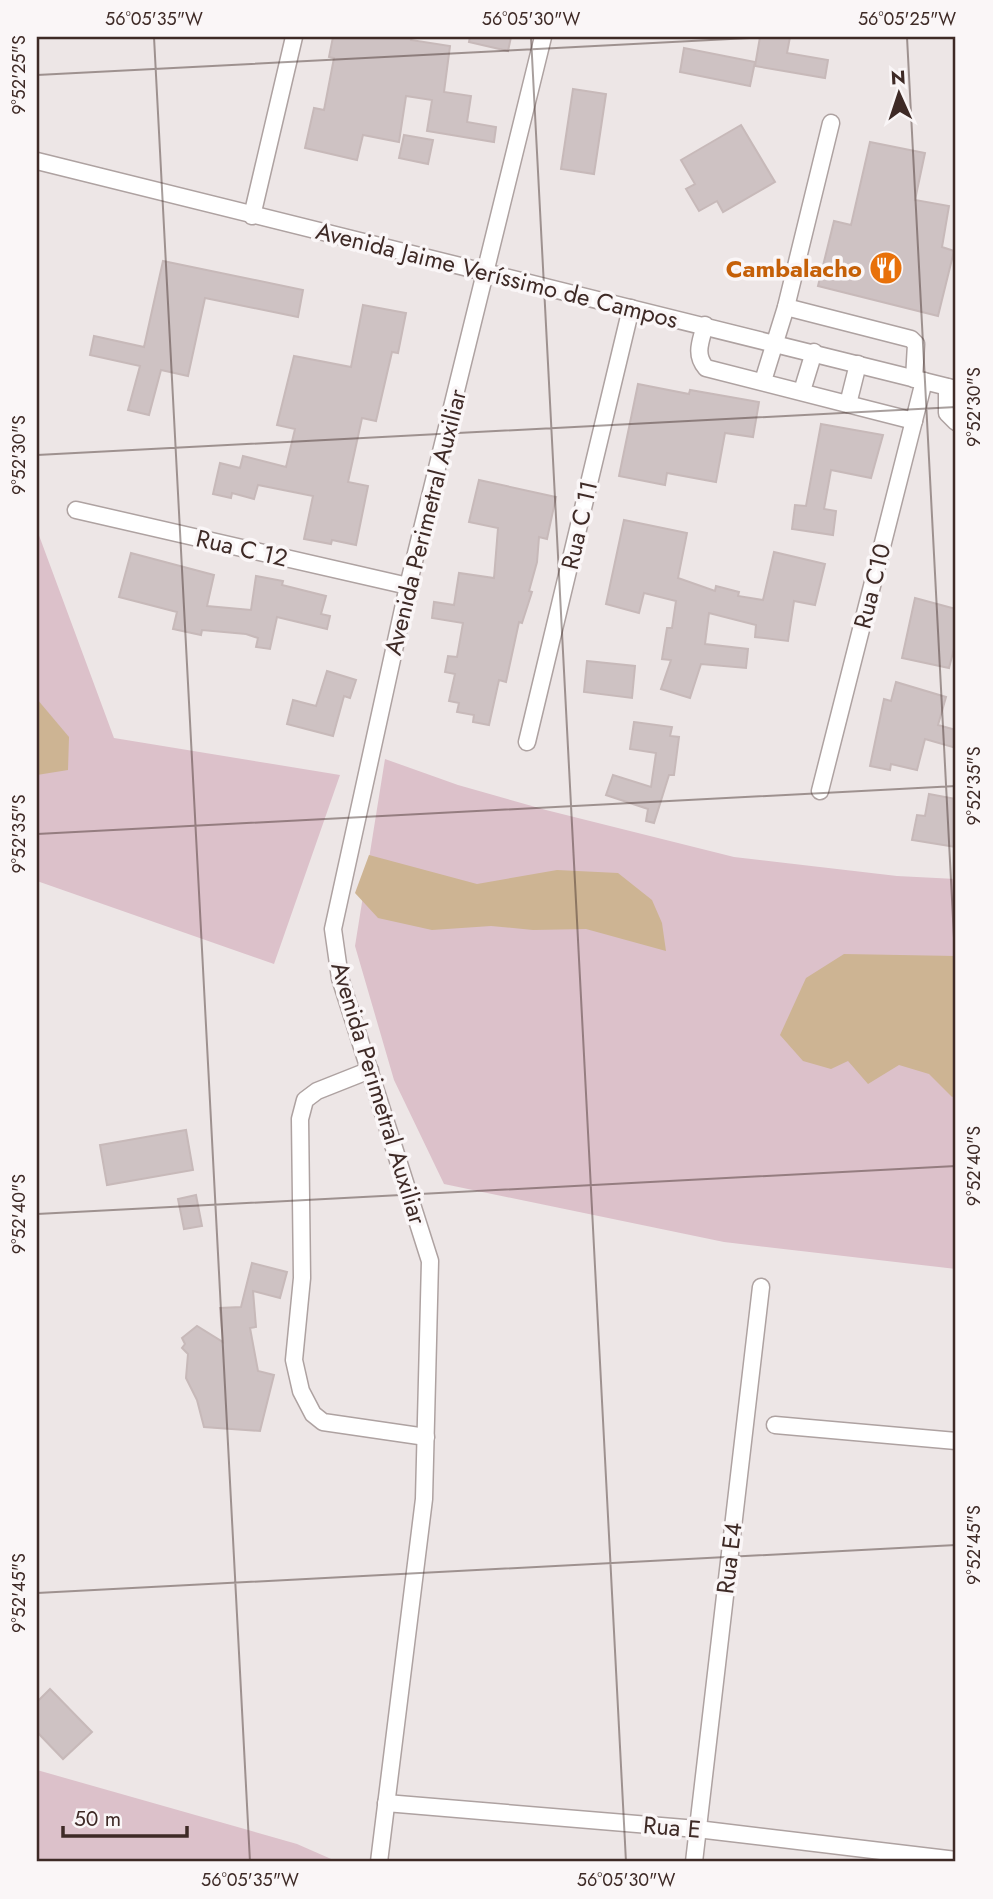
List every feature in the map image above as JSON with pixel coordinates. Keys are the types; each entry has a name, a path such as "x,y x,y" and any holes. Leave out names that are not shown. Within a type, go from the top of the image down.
{"street":[{"path":"252,216 294,37"},
{"name":"Avenida Perimetral Auxiliar","path":"379,1862 424,1499 430,1261 340,978 333,929 408,586 543,37"},
{"path":"764,381 786,307 831,123"},
{"name":"Avenida Jaime Veríssimo de Campos","path":"37,161 252,216 776,342 952,388"},
{"name":"Rua C10","path":"786,307 911,339 916,344 919,380 914,421 820,791"},
{"name":"Rua C 11","path":"527,742 631,308"},
{"path":"705,325 698,351 700,361 706,368 914,421"},
{"path":"802,391 814,352"},
{"path":"848,404 858,364"},
{"path":"952,388 947,413 956,422"},
{"name":"Rua C 12","path":"76,510 408,586"},
{"path":"370,1070 317,1091 305,1100 300,1119 302,1278 294,1360 301,1391 313,1414 323,1422 426,1437"},
{"name":"Rua E4","path":"694,1862 761,1287"},
{"path":"775,1425 956,1441"},
{"name":"Rua E","path":"386,1803 697,1829 956,1860"}],"shaded area":[{"path":"37,530 114,738 340,775 274,964 37,881"},
{"path":"37,699 69,737 68,770 37,775"},
{"path":"385,759 458,785 546,810 734,857 897,876 956,879 956,1269 724,1242 444,1184 394,1080 355,946"},
{"path":"369,855 477,884 557,870 618,873 652,900 662,923 666,951 586,929 533,930 491,926 432,930 378,918 355,893"},
{"path":"844,954 956,956 956,1095 952,1097 929,1074 899,1065 868,1084 848,1061 831,1069 803,1061 780,1035 806,978"},
{"path":"37,1770 297,1844 338,1862 37,1862"}],"building":[{"path":"333,37 412,37 411,40 450,46 444,92 471,96 467,122 496,127 494,142 427,131 432,100 406,96 399,142 363,135 357,160 305,148 314,108 324,110 334,58 329,57"},
{"path":"470,37 511,37 508,51 469,42"},
{"path":"760,37 790,37 787,53 828,60 825,78 755,66"},
{"path":"684,48 755,62 750,86 680,72"},
{"path":"573,89 606,94 594,174 561,169"},
{"path":"741,125 775,182 723,212 717,201 699,211 686,189 695,184 681,160"},
{"path":"404,135 433,140 428,164 399,158"},
{"path":"870,142 925,153 915,200 949,206 942,247 954,251 938,316 818,286 834,221 851,225"},
{"path":"163,261 303,290 298,317 205,298 188,376 161,370 149,415 128,410 140,366 90,355 94,336 144,347"},
{"path":"363,305 406,313 398,353 392,352 376,421 362,418 348,482 368,486 356,545 332,540 331,544 304,539 313,496 258,485 254,499 232,493 231,498 213,494 220,463 240,468 243,456 286,467 295,429 277,425 294,356 351,367"},
{"path":"638,384 689,394 690,390 759,402 753,437 725,433 716,482 667,473 665,485 619,476"},
{"path":"821,424 883,435 871,478 831,470 824,509 836,511 833,535 792,529 795,505 806,506"},
{"path":"479,480 556,497 547,539 539,537 537,562 529,591 532,592 522,623 519,622 506,682 499,680 489,725 473,722 474,715 457,712 459,703 449,701 455,674 445,672 448,656 457,657 463,623 432,618 434,602 454,605 459,573 494,578 498,528 469,522"},
{"path":"624,520 687,533 678,578 715,591 716,586 739,592 738,596 763,600 774,552 825,564 815,605 794,601 788,641 755,637 756,625 709,613 705,644 748,649 746,668 701,664 690,698 661,689 671,660 662,659 667,628 672,628 676,601 644,593 639,613 606,604"},
{"path":"131,553 214,575 207,606 251,610 256,576 283,581 282,585 326,596 321,614 330,616 327,629 277,617 270,649 256,647 258,638 246,634 202,630 201,635 173,629 177,612 119,597"},
{"path":"915,598 956,609 956,641 949,668 902,658"},
{"path":"587,661 635,666 632,698 584,692"},
{"path":"327,671 356,680 350,698 344,696 333,736 287,724 293,700 316,706"},
{"path":"896,682 946,697 938,725 956,730 956,748 925,739 917,770 891,764 890,770 870,766 884,699 891,701"},
{"path":"634,722 672,727 670,736 679,737 674,775 669,775 654,823 646,821 648,809 606,795 613,775 651,787 656,753 630,749"},
{"path":"929,794 956,799 956,847 912,840 917,815 925,816"},
{"path":"186,1130 193,1170 107,1185 100,1145"},
{"path":"196,1195 202,1226 184,1229 178,1199"},
{"path":"252,1263 287,1272 280,1298 253,1291 256,1327 250,1328 258,1371 274,1375 260,1431 204,1427 197,1400 186,1378 188,1354 182,1348 185,1344 182,1338 197,1326 223,1342 220,1308 241,1307"},
{"path":"50,1689 92,1732 63,1759 37,1732 37,1702"}],"place":[{"name":"Cambalacho","path":"886,268"}]}
